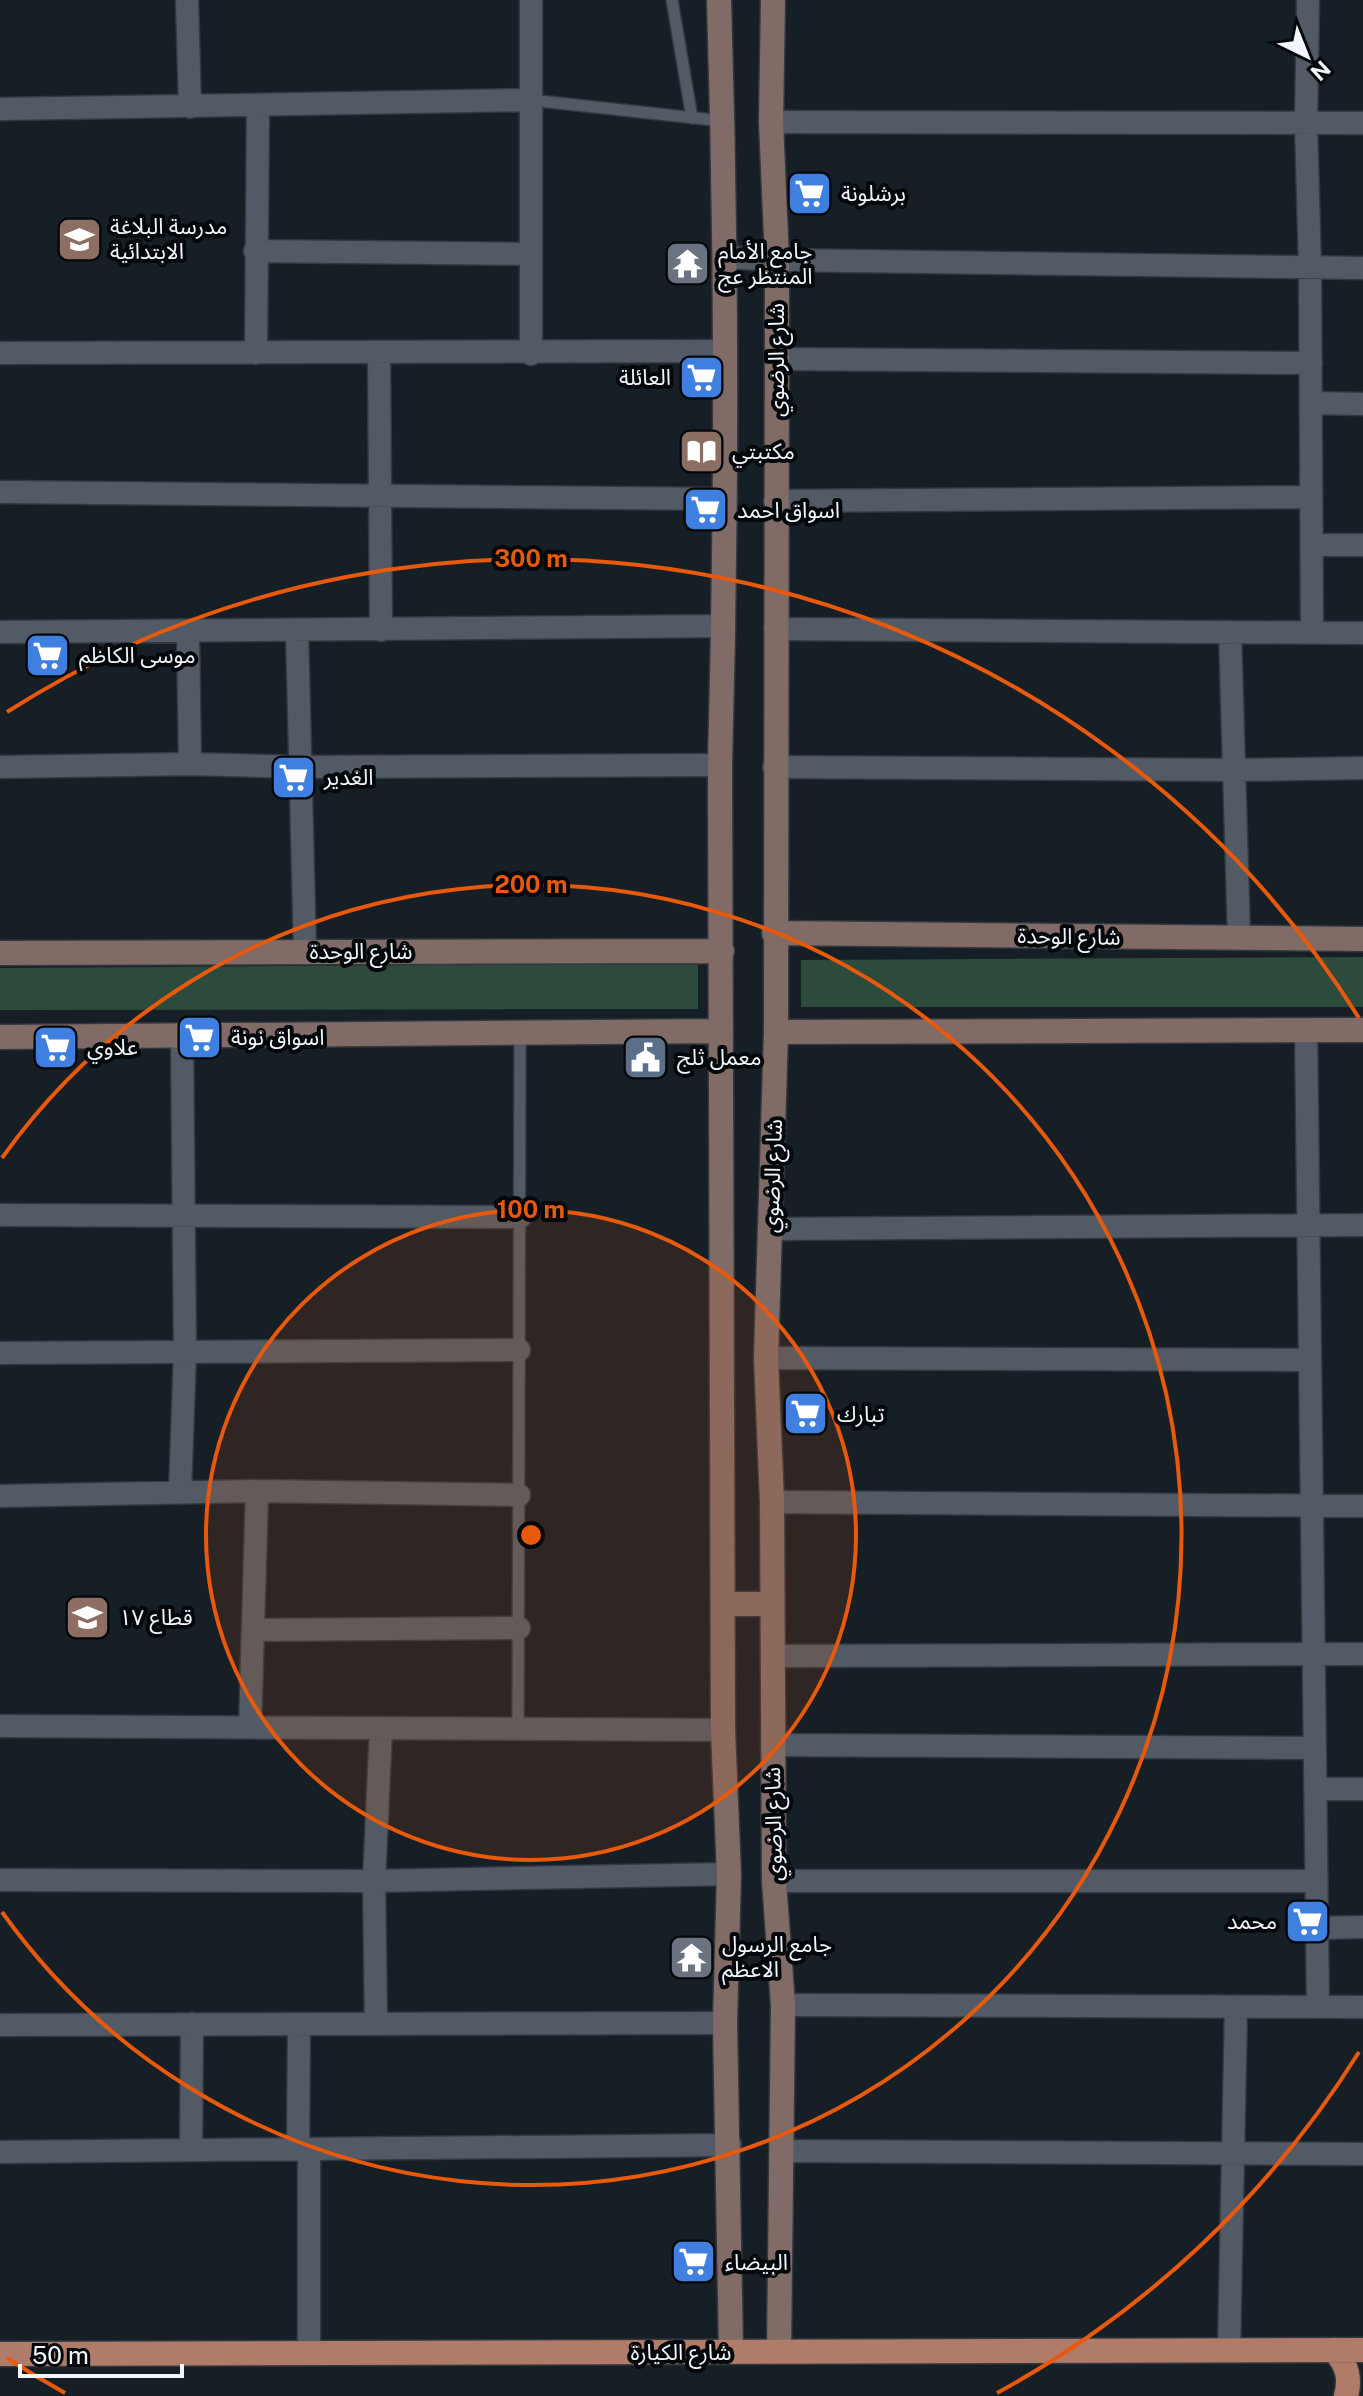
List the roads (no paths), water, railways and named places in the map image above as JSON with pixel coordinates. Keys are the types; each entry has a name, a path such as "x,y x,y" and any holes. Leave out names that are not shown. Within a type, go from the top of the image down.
{"main road":[{"path":"1334,2350 1348,2374 1346,2396"},
{"name":"شارع الكيارة","path":"0,2354 1363,2350"}],"street":[{"path":"187,0 190,107"},
{"path":"531,0 531,354"},
{"name":"شارع الرضوي","path":"719,0 725,257 724,626 720,765 723,1730 729,1874 725,2023 730,2145 731,2351"},
{"name":"شارع الرضوي","path":"773,0 771,122 777,260 776,1032 766,1358 772,1502 774,1881 783,2005 779,2351"},
{"path":"1308,0 1306,123 1312,403 1312,632"},
{"path":"0,109 530,100"},
{"path":"256,353 258,105"},
{"path":"771,122 1363,123"},
{"path":"255,251 530,254"},
{"path":"725,257 1363,268"},
{"path":"0,353 531,354 724,351"},
{"path":"379,352 381,630"},
{"path":"776,359 1311,363"},
{"path":"1312,403 1363,404"},
{"path":"0,492 725,499"},
{"path":"775,501 1311,497"},
{"path":"1312,545 1363,545"},
{"path":"0,632 724,626"},
{"path":"775,629 1363,633"},
{"path":"188,631 190,764"},
{"path":"297,631 305,952"},
{"path":"1230,632 1239,937"},
{"path":"0,767 190,764 300,767 720,765"},
{"path":"774,767 1363,768"},
{"name":"شارع الوحدة","path":"774,933 1363,939"},
{"name":"شارع الوحدة","path":"0,953 722,951"},
{"path":"1306,1030 1318,2007"},
{"path":"776,1032 1363,1030"},
{"path":"0,1037 721,1031"},
{"path":"180,1493 185,1352 182,1035"},
{"path":"0,1215 520,1217"},
{"path":"771,1229 1363,1225"},
{"path":"0,1353 519,1350"},
{"path":"766,1358 1310,1360"},
{"path":"0,1496 257,1491 519,1495"},
{"path":"250,1727 257,1491"},
{"path":"772,1502 1363,1506"},
{"path":"723,1604 772,1604"},
{"path":"253,1630 519,1628"},
{"path":"773,1656 1363,1654"},
{"path":"0,1726 723,1730"},
{"path":"376,2024 374,1881 381,1728"},
{"path":"772,1745 1315,1748"},
{"path":"1315,1789 1363,1789"},
{"path":"0,1880 374,1881 729,1874"},
{"path":"774,1881 1316,1881"},
{"path":"1317,1928 1363,1927"},
{"path":"783,2005 1363,2007"},
{"path":"1229,2350 1236,2007"},
{"path":"0,2025 725,2023"},
{"path":"191,2150 192,2024"},
{"path":"299,2024 309,2353"},
{"path":"0,2152 730,2145"},
{"path":"783,2151 1363,2154"}],"lane":[{"path":"672,0 692,118"},
{"path":"530,100 723,121"},
{"path":"518,1728 520,1033"}],"place":[{"name":"برشلونة","path":"810,193"},
{"name":"مدرسة البلاغة الابتدائية","path":"79,239"},
{"name":"جامع الأمام المنتظر عج","path":"687,264"},
{"name":"العائلة","path":"702,377"},
{"name":"مكتبتي","path":"701,451"},
{"name":"اسواق احمد","path":"706,510"},
{"name":"موسى الكاظم","path":"48,655"},
{"name":"الغدير","path":"293,777"},
{"name":"اسواق نونة","path":"200,1037"},
{"name":"علاوي","path":"56,1047"},
{"name":"معمل ثلج","path":"646,1057"},
{"name":"تبارك","path":"806,1414"},
{"name":"قطاع ١٧","path":"88,1617"},
{"name":"محمد","path":"1308,1921"},
{"name":"جامع الرسول الاعظم","path":"691,1957"},
{"name":"البيضاء","path":"694,2262"}]}
